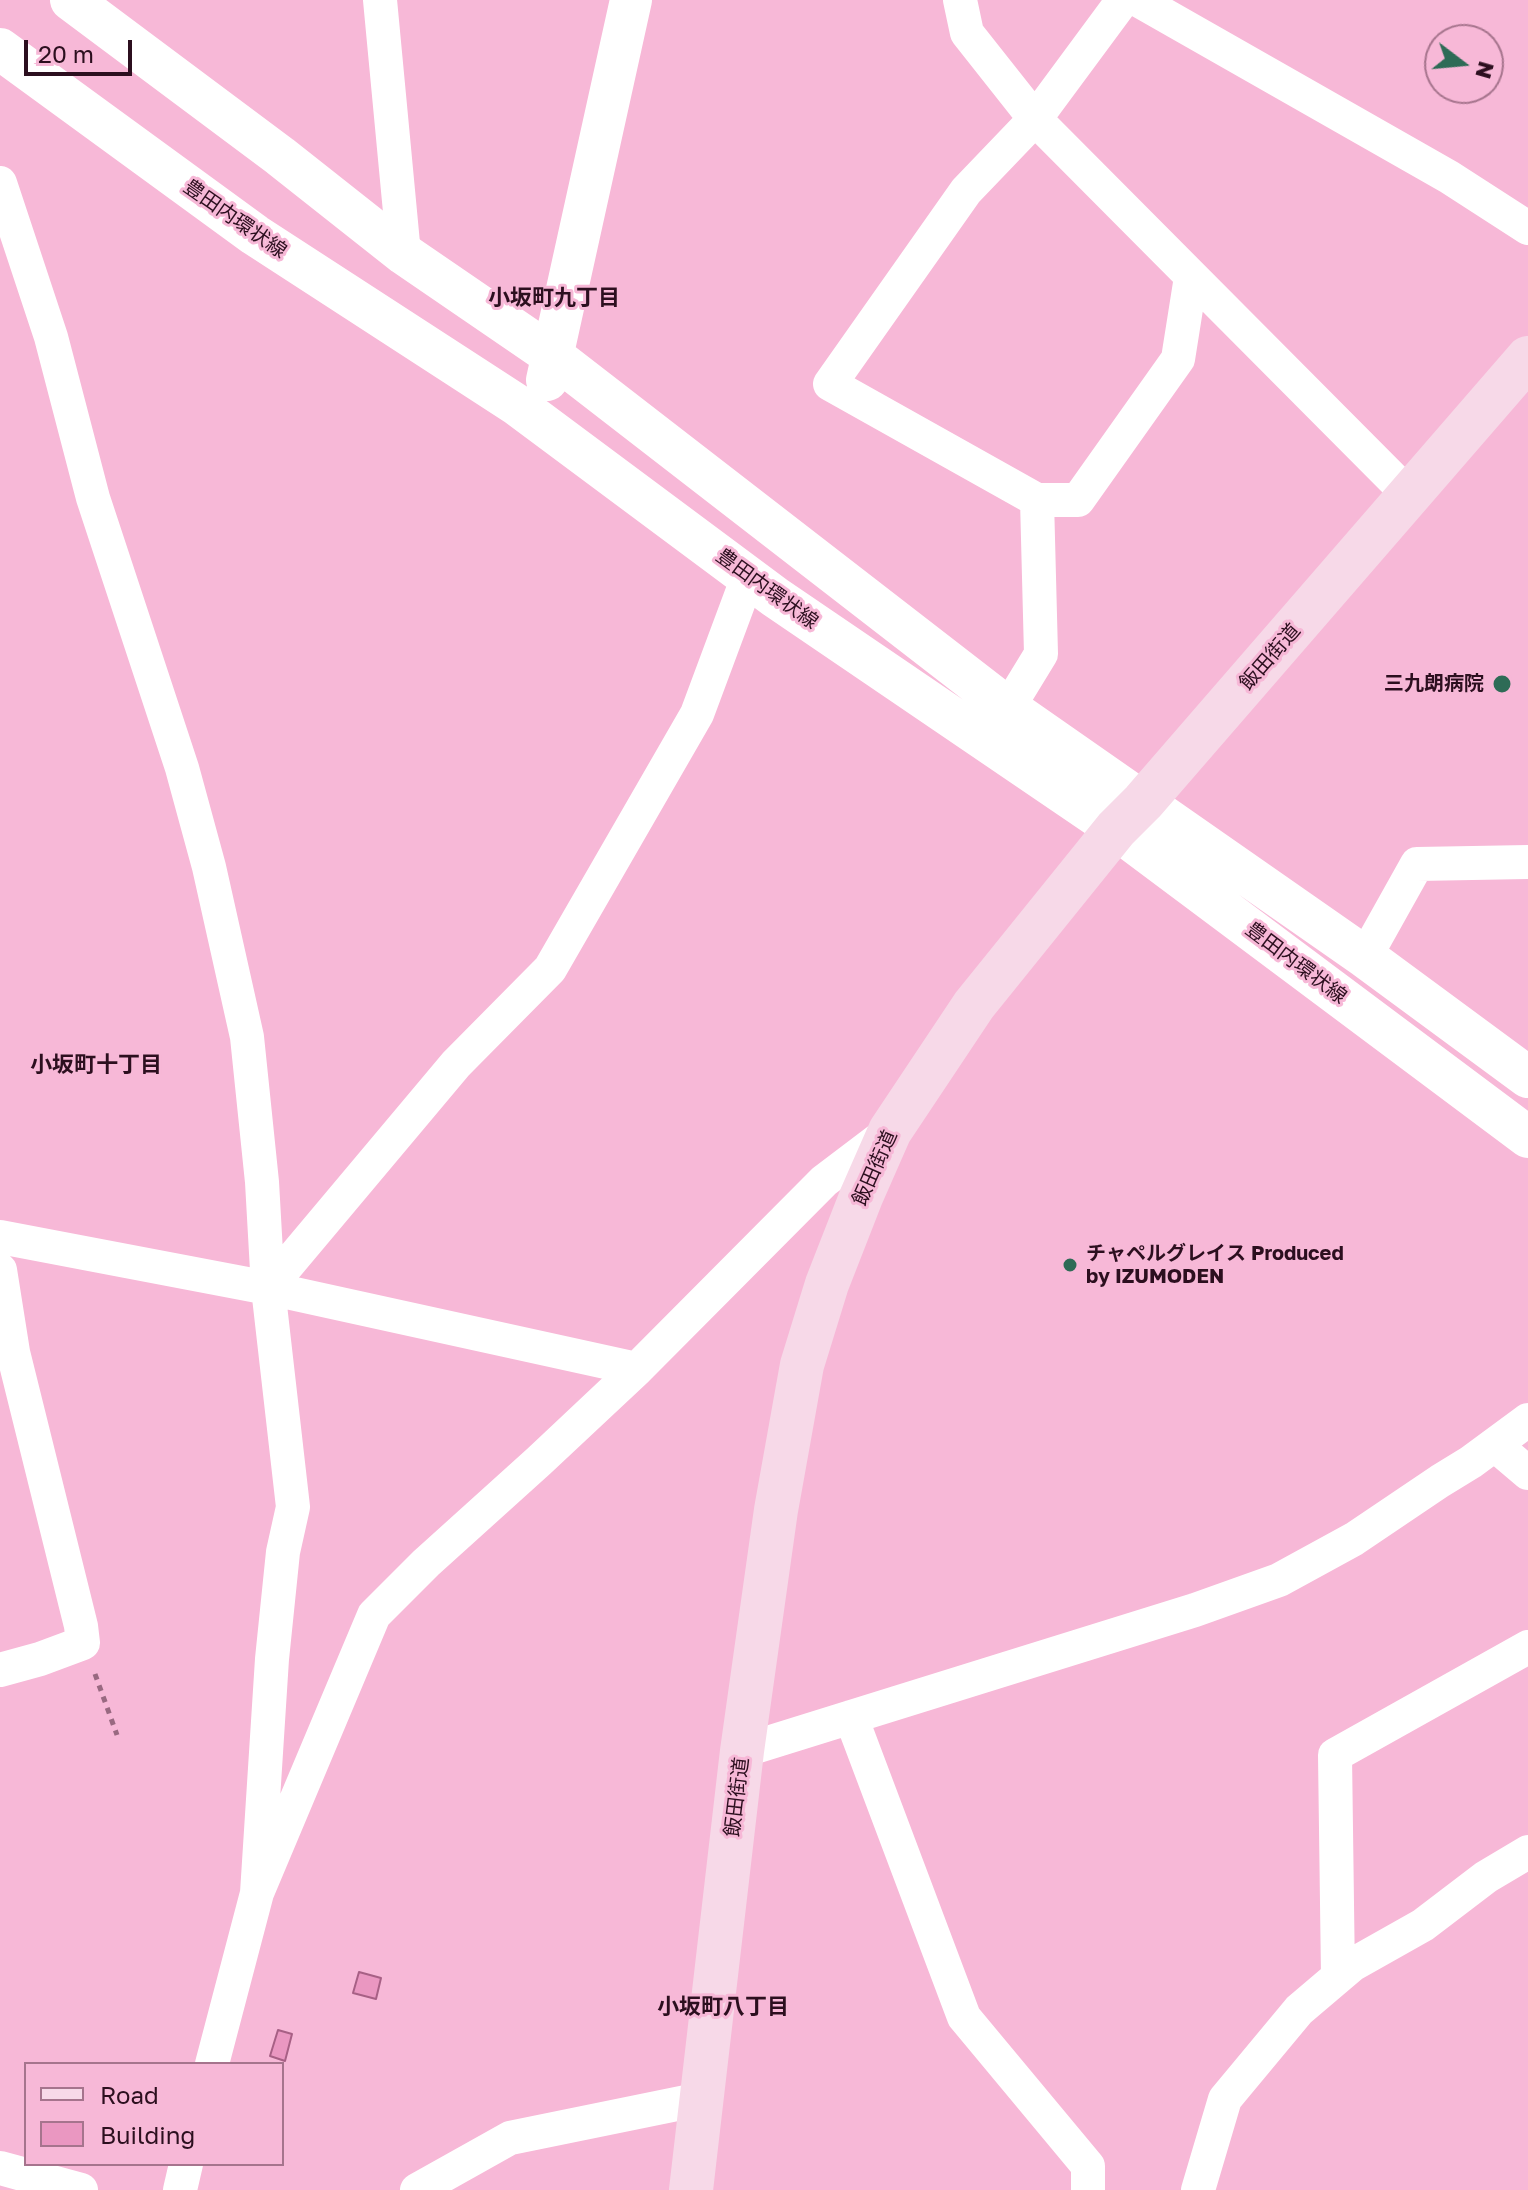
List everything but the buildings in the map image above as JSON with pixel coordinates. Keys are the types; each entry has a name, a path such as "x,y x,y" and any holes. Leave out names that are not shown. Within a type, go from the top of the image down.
{"main road":[{"name":"飯田街道","path":"691,2190 742,1751 776,1510 802,1365 827,1284 890,1131 974,1005 1130,815 1528,358"}],"street":[{"name":"豊田内環状線","path":"71,0 280,156 404,254 553,356 1008,708 1130,815 1528,1137"},
{"path":"380,0 404,254"},
{"path":"539,421 631,0"},
{"path":"960,0 967,33 1035,119 1410,496"},
{"path":"1123,0 1035,119 966,191 830,384 1037,500 1078,500 1178,359 1191,277"},
{"path":"1138,0 1449,177 1528,228"},
{"name":"豊田内環状線","path":"0,49 255,235 517,405 748,577 1365,957 1528,1077"},
{"path":"0,183 51,337 93,498 182,768 209,867 247,1037 262,1182 268,1288 293,1507 283,1552 274,1644 257,1893"},
{"path":"1008,708 1041,654 1037,500"},
{"path":"268,1288 456,1064 550,969 697,714 748,577"},
{"path":"1365,957 1417,864 1528,862"},
{"path":"213,2062 257,1893 374,1615 426,1563 637,1369 824,1181 890,1131"},
{"path":"0,1237 268,1288 637,1369"},
{"path":"0,1270 6,1351 81,1626 83,1643 0,1670"},
{"path":"742,1751 1195,1610 1279,1580 1354,1539 1528,1420"},
{"path":"1495,1445 1528,1473"},
{"path":"1338,1977 1335,1755 1528,1647"},
{"path":"851,1717 964,2017 1088,2166 1088,2190"},
{"path":"1198,2190 1225,2099 1299,2010 1352,1965 1423,1925 1486,1877 1528,1852"},
{"path":"417,2190 510,2138 701,2099"},
{"path":"180,2190 186,2166"},
{"path":"0,2168 81,2190"}],"path":[{"path":"83,1643 117,1735"}],"place":[{"name":"三九朗病院","path":"1502,684"},
{"name":"チャペルグレイス Produced by IZUMODEN","path":"1070,1265"}],"district":[{"name":"小坂町九丁目","path":"554,298"},
{"name":"小坂町十丁目","path":"96,1065"},
{"name":"小坂町八丁目","path":"723,2007"}]}
